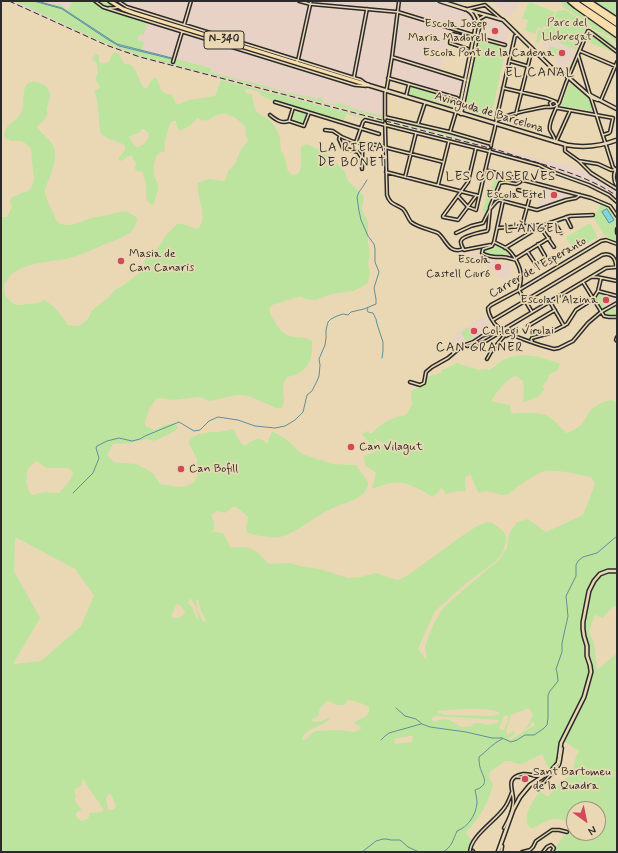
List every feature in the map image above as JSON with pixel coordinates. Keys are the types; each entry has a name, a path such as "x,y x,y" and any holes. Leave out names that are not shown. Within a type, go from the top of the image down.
{"highway":[{"path":"572,1 617,36"},
{"path":"572,1 617,30"},
{"path":"583,1 617,24"},
{"path":"588,1 617,20"}],"main road":[{"name":"Avinguda de Barcelona","path":"110,1 127,10 152,18 556,142 586,147 606,144"},
{"path":"440,1 466,9"},
{"name":"N-340","path":"606,144 617,140"},
{"path":"499,852 517,802 538,777 546,777 558,763 561,743 584,697 591,672 586,656 587,646 583,629 583,622 590,591 594,581 601,574 608,571 617,571"},
{"path":"499,852 503,839"}],"street":[{"name":"Avinguda de Barcelona","path":"95,1 115,11 182,32 352,84 364,86 368,85"},
{"name":"Avinguda de Barcelona","path":"118,1 140,11 297,62 358,80"},
{"path":"107,8 119,6 124,1"},
{"path":"184,25 191,1"},
{"path":"299,1 310,4 398,12 505,45"},
{"path":"297,62 311,1"},
{"path":"400,1 385,94 385,118 450,132 491,145 515,36 519,36"},
{"path":"466,9 485,5 503,20 551,67 568,77 591,98 617,109"},
{"path":"466,9 503,20"},
{"path":"461,114 476,25 473,15 466,9"},
{"path":"354,78 367,10"},
{"name":"Avinguda de Barcelona","path":"140,11 152,18"},
{"path":"450,132 460,102 480,24 480,20 474,12"},
{"path":"476,25 487,15"},
{"path":"556,142 550,127 568,77 588,31 617,52"},
{"path":"173,62 182,32"},
{"path":"468,49 450,43 451,35 453,34 464,37 474,35"},
{"path":"516,114 532,49"},
{"path":"579,51 615,66"},
{"path":"578,55 613,167 616,169"},
{"path":"392,57 466,80"},
{"path":"509,61 527,66"},
{"path":"598,100 617,62"},
{"path":"388,78 457,98 460,102"},
{"path":"352,84 356,84 358,80"},
{"path":"566,83 572,81"},
{"path":"406,97 410,84"},
{"path":"503,88 546,98 557,103 557,106"},
{"path":"546,98 552,107"},
{"path":"550,104 551,102 560,100"},
{"path":"275,102 380,134"},
{"path":"418,124 425,103"},
{"path":"496,123 499,119 516,114 557,106 613,118 610,132 603,135"},
{"path":"289,121 293,108"},
{"path":"556,142 570,110"},
{"path":"270,115 276,120 282,122 289,121 304,126 309,113"},
{"path":"356,142 364,120 385,124 536,164 589,185 609,195 617,202"},
{"path":"385,124 387,195 390,201 404,210 409,220 413,224 438,233 451,248 465,250 490,244 492,246"},
{"path":"325,130 333,131 347,140 386,147 443,162"},
{"path":"405,177 416,133"},
{"path":"340,136 339,139 343,148 358,152 362,158"},
{"path":"438,185 449,141"},
{"path":"362,169 363,143"},
{"path":"565,144 564,151 579,161 593,174 617,189"},
{"path":"476,148 468,181 443,217 458,220 476,195"},
{"path":"458,196 468,207 476,210 490,151"},
{"path":"579,161 598,164 611,170 616,169"},
{"path":"616,169 614,180 617,186"},
{"path":"485,170 591,198 610,206 617,216"},
{"path":"386,172 479,196"},
{"path":"463,249 461,241 463,238 488,230 491,204 500,183 505,182 516,184 520,182 521,179"},
{"path":"518,190 531,193 522,226"},
{"path":"456,233 471,226 483,223 490,209 497,201 503,201 537,210 576,198 580,195"},
{"path":"503,201 494,242 492,246 483,249 482,254 497,258 502,257 515,260 548,238"},
{"path":"505,248 541,226 570,216 593,215"},
{"path":"566,217 571,227"},
{"path":"554,222 561,233"},
{"path":"497,228 541,226"},
{"path":"541,226 554,247"},
{"name":"Carrer de l'Esperanto","path":"493,320 488,311 489,307 601,241 606,240 617,244"},
{"path":"494,242 505,248 515,260 521,272 519,290 532,312"},
{"path":"538,244 545,256"},
{"path":"528,251 537,266"},
{"path":"410,382 420,385 424,383 426,372 429,369 446,359 462,346 473,342 482,336 497,331 502,329 508,327 597,273 607,268 616,267 616,262 613,257 609,254 604,255 493,320 498,327 502,329 511,334 554,349 573,341 601,312 617,303"},
{"path":"590,277 617,281"},
{"path":"521,338 528,339 550,333 564,326 569,322 576,310 593,299 598,291 602,278"},
{"path":"583,282 604,316 617,317"},
{"path":"520,283 524,287"},
{"path":"598,291 617,296"},
{"path":"550,302 564,326"},
{"path":"528,326 555,310"},
{"path":"497,331 498,327"},
{"path":"508,327 511,334"},
{"path":"466,345 468,346 484,342 496,333 502,332 507,336 511,334"},
{"path":"486,359 505,335"},
{"path":"617,337 617,341"},
{"path":"532,338 532,342"},
{"path":"538,789 543,784 546,777 560,763 562,748"},
{"path":"504,828 513,805 512,780 515,777 525,774 538,777"},
{"path":"515,777 523,777"},
{"path":"472,852 471,847 475,839 504,809 512,792"},
{"path":"522,852 531,849 536,841 552,830 566,832"},
{"path":"543,852 547,847 551,846 554,848 552,852"}],"shaded area":[{"path":"7,1 14,1 100,41 140,56 578,168 617,191 617,197 595,186 556,172 538,163 139,58 99,43"},
{"path":"73,1 69,10 61,5 54,3 52,5 42,2"},
{"path":"126,1 448,1 468,7 468,12 474,19 474,25 470,31 452,26 440,73 462,80 463,82 459,95 457,96 393,77 391,74 386,74 383,87 384,116 350,108 350,106 337,103 336,105 323,102 318,99 210,72 211,68 142,50 137,40 140,34 143,35 123,15 128,6"},
{"path":"491,1 519,1 515,11 513,10 511,19"},
{"name":"Escola Josep Maria Madorell","path":"486,18 502,23 510,30 508,42 503,42 481,35 480,32 482,22"},
{"name":"Escola Pont de la Cadena","path":"541,36 576,50 566,72 550,55"},
{"name":"Escola Estel","path":"543,187 566,193 567,198 537,209"},
{"name":"Escola Castell Ciuró","path":"473,253 510,264 509,269 513,270 511,276 508,275 506,279 496,276 497,272 487,268 487,265 470,260"},
{"name":"Escola l'Alzina","path":"599,292 617,297 617,301 601,309 595,299"},
{"name":"Col·legi Virolai","path":"484,316 493,329 470,341 457,345 453,336"}],"green space":[{"path":"14,1 34,1 62,9 116,45 172,59 117,44 62,8 52,5 53,3 61,5 68,10 73,1 126,1 128,6 123,15 147,22 144,35 140,34 137,40 144,42 142,50 211,68 210,72 286,92 318,99 321,97 323,102 336,105 337,103 350,106 350,108 384,116 382,118 140,56 100,41"},
{"path":"559,1 617,1 617,44 609,36 592,29 591,25 562,6 563,4"},
{"path":"529,2 555,12 549,28 544,26 542,29 538,27 535,34 525,30 528,20 522,18"},
{"name":"Parc del Llobregat","path":"565,10 589,24 584,31 576,50 542,36 538,43 536,42 538,31 549,28 557,11"},
{"path":"591,30 609,39 616,49"},
{"path":"591,35 614,52 588,42"},
{"path":"480,40 506,48 491,117 472,114 473,112 464,109 478,42"},
{"path":"550,46 561,50 559,56 548,52"},
{"path":"115,52 119,53 124,64 129,64 135,69 144,88 147,88 155,77 160,89 167,94 172,95 176,104 180,104 188,100 215,96 221,80 509,155 346,114 344,121 271,100 260,95 259,92 245,89 248,94 252,94 256,111 271,121 276,128 280,138 281,151 284,155 288,171 292,175 298,174 300,170 301,147 306,144 329,155 345,172 348,181 364,196 362,208 368,221 368,243 370,253 368,263 370,274 369,279 367,284 354,291 332,294 316,300 300,297 294,298 272,305 269,309 277,325 287,335 307,338 312,341 308,365 300,372 287,377 284,382 284,404 282,408 276,408 248,396 237,395 210,401 199,397 172,400 160,398 155,400 149,410 145,421 145,426 155,430 164,425 175,423 178,427 175,431 152,441 147,439 130,443 113,444 107,455 114,462 136,464 150,471 154,474 160,484 179,487 186,486 193,483 197,477 197,459 188,442 199,434 233,429 240,442 245,446 256,439 262,440 267,444 272,431 286,439 302,454 333,464 356,465 368,482 366,491 356,498 324,512 287,535 273,538 247,533 246,526 248,517 234,506 225,513 217,511 211,515 214,522 214,530 210,531 223,533 231,548 245,547 254,550 269,564 289,563 323,570 348,578 376,573 397,580 411,573 477,526 487,522 497,526 505,533 506,539 502,554 495,562 464,585 435,611 418,649 427,660 425,647 434,623 441,611 500,559 507,548 509,534 517,522 528,519 546,532 583,515 595,484 591,477 566,472 547,471 537,474 505,495 487,492 478,493 471,475 465,477 466,491 446,494 442,488 433,497 413,486 397,482 372,489 376,473 365,465 364,456 372,453 384,444 374,438 377,444 370,451 368,448 370,444 362,434 367,431 371,434 386,422 406,415 412,405 411,391 422,386 427,377 441,373 442,370 457,363 479,370 489,370 505,359 518,355 540,357 560,364 558,370 549,375 547,381 542,386 545,389 538,397 523,402 523,381 516,376 505,383 491,401 510,405 511,414 530,413 548,416 566,433 581,425 590,411 596,406 611,400 617,402 617,606 613,606 603,618 595,615 589,632 594,643 597,670 616,654 617,651 617,852 553,852 554,848 566,834 566,841 606,841 606,801 566,801 566,822 553,819 534,828 530,828 528,825 528,812 532,802 540,791 548,797 559,784 571,774 573,770 576,756 579,751 561,739 557,762 550,770 542,754 522,764 505,761 490,772 489,778 493,784 489,799 479,816 466,833 472,841 468,852 1,852 1,217 7,217 12,207 10,202 12,197 31,188 34,178 31,149 22,141 11,141 5,138 7,127 17,119 23,108 24,90 28,83 38,82 44,85 49,90 50,100 47,108 47,114 37,127 50,140 55,151 54,164 45,195 57,221 64,225 71,225 92,218 120,212 127,212 137,218 134,229 125,236 71,258 34,264 22,268 12,274 4,285 5,295 12,303 17,305 39,303 43,300 54,307 68,325 79,326 87,320 96,307 108,298 115,290 143,270 145,260 148,255 159,247 166,235 177,224 183,224 198,229 203,218 198,195 198,183 209,179 225,181 228,171 235,164 241,149 248,141 245,133 246,127 228,114 216,115 205,121 197,118 191,125 180,131 177,128 176,121 172,121 165,141 165,152 159,153 155,160 154,176 158,184 158,189 154,204 150,204 146,198 146,184 143,173 136,171 136,163 132,155 121,161 118,159 125,150 125,146 119,142 109,139 100,132 97,99 94,90 100,87 96,81 96,76 98,74 97,64 92,58 96,54 99,56 100,63 105,63 110,60","holes":["143,129 149,133 149,136 147,141 139,147 136,147 129,137 139,133","37,461 46,467 65,468 73,472 69,481 59,493 44,492 32,495 26,483 27,471 29,467","15,537 75,569 94,595 81,626 41,661 13,664 40,618 14,571","190,599 196,607 199,621 192,607 188,603","198,599 201,611 206,621 205,622 197,609 196,600","178,604 185,612 177,618 173,618 171,616 176,605","349,700 369,707 367,715 355,722 355,724 361,727 361,729 354,732 340,730 316,731 307,739 302,739 311,729 323,724 330,718 317,722 311,720 319,715 320,709 327,701 339,705 346,704 346,701","529,708 533,715 529,724 523,731 530,726 532,721 535,725 510,740 508,738 514,735 514,731 508,735 506,732 511,715","465,709 493,710 500,713 492,716 447,715 438,713 438,711","507,715 508,721 504,730 499,729 504,716","435,716 499,720 498,723 487,725 478,723 473,724 472,726 461,727 446,719 435,722 432,720","413,736 412,742 395,744 394,739","83,778 104,810 102,812 89,813 88,819 82,821 78,819 76,815 77,812 82,810 74,800 76,796 74,790 80,787","109,794 111,794 116,806 114,809 108,810 106,798"]},
{"path":"569,84 589,99 594,111 561,106"},
{"path":"411,86 458,100 456,108 408,94"},
{"path":"295,111 307,114 304,123 293,120"},
{"path":"392,119 419,126 489,146 392,121"},
{"path":"495,178 498,179 499,183 487,211 482,211 486,194 489,195"},
{"path":"601,203 610,208 617,219 615,231 617,242 609,239 607,235 605,236 593,217"},
{"path":"590,223 598,237 574,251 566,237"},
{"path":"497,245 510,256 510,258 484,253 484,251 490,248 493,250"},
{"path":"599,293 609,295 611,299 603,303 605,307 601,309 596,299"},
{"path":"614,308 615,311 617,310 617,315 607,315 604,313"},
{"path":"468,327 474,337 466,341 461,333"}],"water":[{"path":"34,1 62,8 117,44 172,59 119,46 62,9"},
{"path":"607,209 614,220 609,223 602,212"}],"waterway":[{"path":"73,493 93,473 99,458 96,448 107,441 119,438 132,441 140,439 179,422 194,431 200,430 209,421 218,417 238,420 255,426 275,428 285,426 295,420 303,412 307,395 312,391 319,376 319,359 325,345 328,322 337,316 343,314 348,315 351,312 376,304 374,288 379,272 375,262 375,249 374,244 368,236 361,220 357,197 367,180"},
{"path":"368,308 368,312 373,313 376,319 383,342 382,358"},
{"path":"502,738 511,742 525,735 534,735 547,725 548,695 558,681 556,669 562,652 562,643 568,616 566,596 576,576 576,565 583,557 597,553 617,536"},
{"path":"396,708 405,716 416,719 422,724 430,727 466,732 492,738 502,738"},
{"path":"381,740 389,733 421,724"},
{"path":"443,852 450,846 457,831 468,824 475,812 477,803 475,790 480,788 484,783 479,757 502,739"},
{"path":"362,852 376,841 383,839 400,840 408,847 419,852"}],"railway":[{"path":"9,1 106,45 140,57 501,151 575,175 590,181 617,196"}],"place":[{"name":"Escola Josep Maria Madorell","path":"495,31"},
{"name":"Escola Pont de la Cadena","path":"562,53"},
{"name":"Escola Estel","path":"554,195"},
{"name":"Masia de Can Canaris","path":"121,261"},
{"name":"Escola Castell Ciuró","path":"498,267"},
{"name":"Escola l'Alzina","path":"606,300"},
{"name":"Col·legi Virolai","path":"474,331"},
{"name":"Can Vilagut","path":"351,447"},
{"name":"Can Bofill","path":"181,469"},
{"name":"Sant Bartomeu de la Quadra","path":"525,779"}],"district":[{"name":"EL CANAL","path":"540,73"},
{"name":"LA RIERA DE BONET","path":"352,156"},
{"name":"LES CONSERVES","path":"501,177"},
{"name":"L'ÀNGEL","path":"534,229"},
{"name":"CAN GRANER","path":"480,348"}]}
